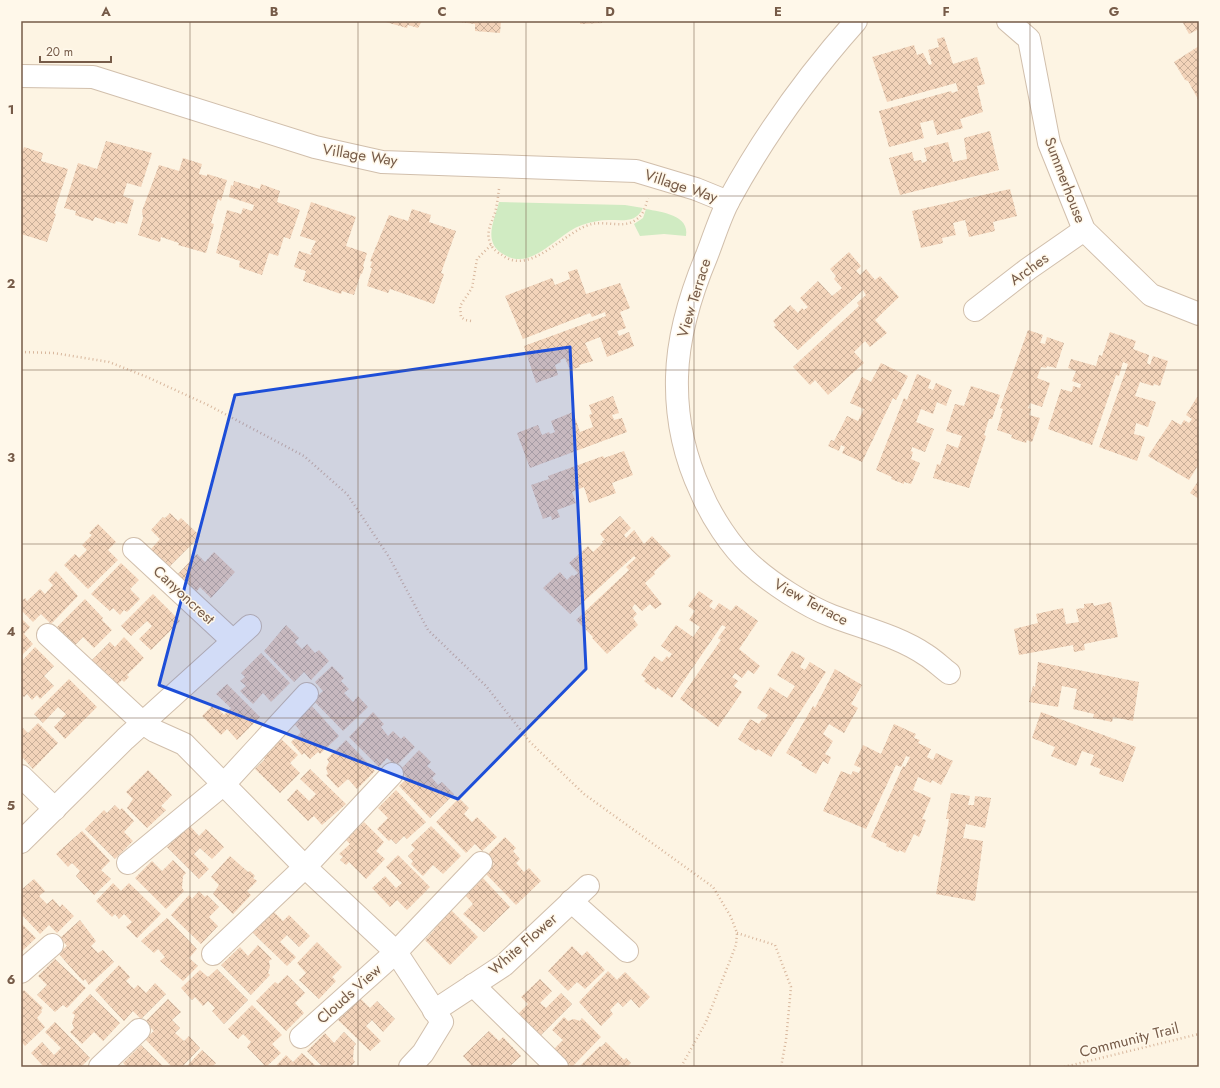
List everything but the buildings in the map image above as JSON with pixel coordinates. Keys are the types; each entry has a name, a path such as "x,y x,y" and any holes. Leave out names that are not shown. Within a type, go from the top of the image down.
{"street":[{"name":"View Terrace","path":"856,21 821,60 776,124 728,202 688,307 681,340 677,376 678,410 684,444 693,476 708,509 749,563 775,584 829,615 895,639 925,654 949,673"},
{"name":"Summerhouse","path":"1008,21 1029,39 1049,143 1084,230 1151,295 1199,314"},
{"name":"Village Way","path":"21,76 93,77 315,148 382,162 636,171 728,202"},
{"name":"Arches","path":"975,310 1028,269 1084,230"},
{"name":"Canyoncrest","path":"134,549 234,641"},
{"path":"21,842 143,723 250,626"},
{"path":"48,635 143,723"},
{"path":"128,863 225,783 307,694"},
{"name":"Clouds View","path":"143,723 155,731 184,744 225,783 305,867 396,952 438,1017"},
{"path":"213,954 305,867 392,774"},
{"path":"21,776 55,809"},
{"name":"Clouds View","path":"302,1037 396,952 481,863"},
{"name":"White Flower","path":"410,1067 423,1053 438,1017 473,985 504,965 588,886"},
{"name":"White Flower","path":"571,901 627,951"},
{"path":"21,972 52,945"},
{"name":"White Flower","path":"473,985 557,1067"},
{"path":"100,1067 139,1030"}],"path":[{"path":"502,166 498,201 488,236 491,245 507,259 520,261 547,251 575,230 592,224 633,222 642,214 654,177"},
{"path":"471,321 465,320 461,317 459,312 460,306 472,288 477,259 491,245"},
{"path":"21,352 54,353 109,362 147,377 208,405 304,456 347,494 389,558 428,630 486,686 530,742 584,794 713,887 737,933 736,945 706,1022 681,1067"},
{"path":"737,933 775,945 791,987 786,1040 781,1067"},
{"name":"Community Trail","path":"1064,1067 1199,1034"}],"highlighted area":[{"path":"570,347 586,669 458,799 159,685 235,395"}],"green space":[{"path":"499,202 625,205 643,208 637,216 629,220 602,220 582,225 573,229 544,250 534,255 524,259 514,259 503,254 497,249 491,237"},
{"path":"646,209 666,213 679,219 684,223 686,236 664,234 640,236 634,224 643,218"}]}
